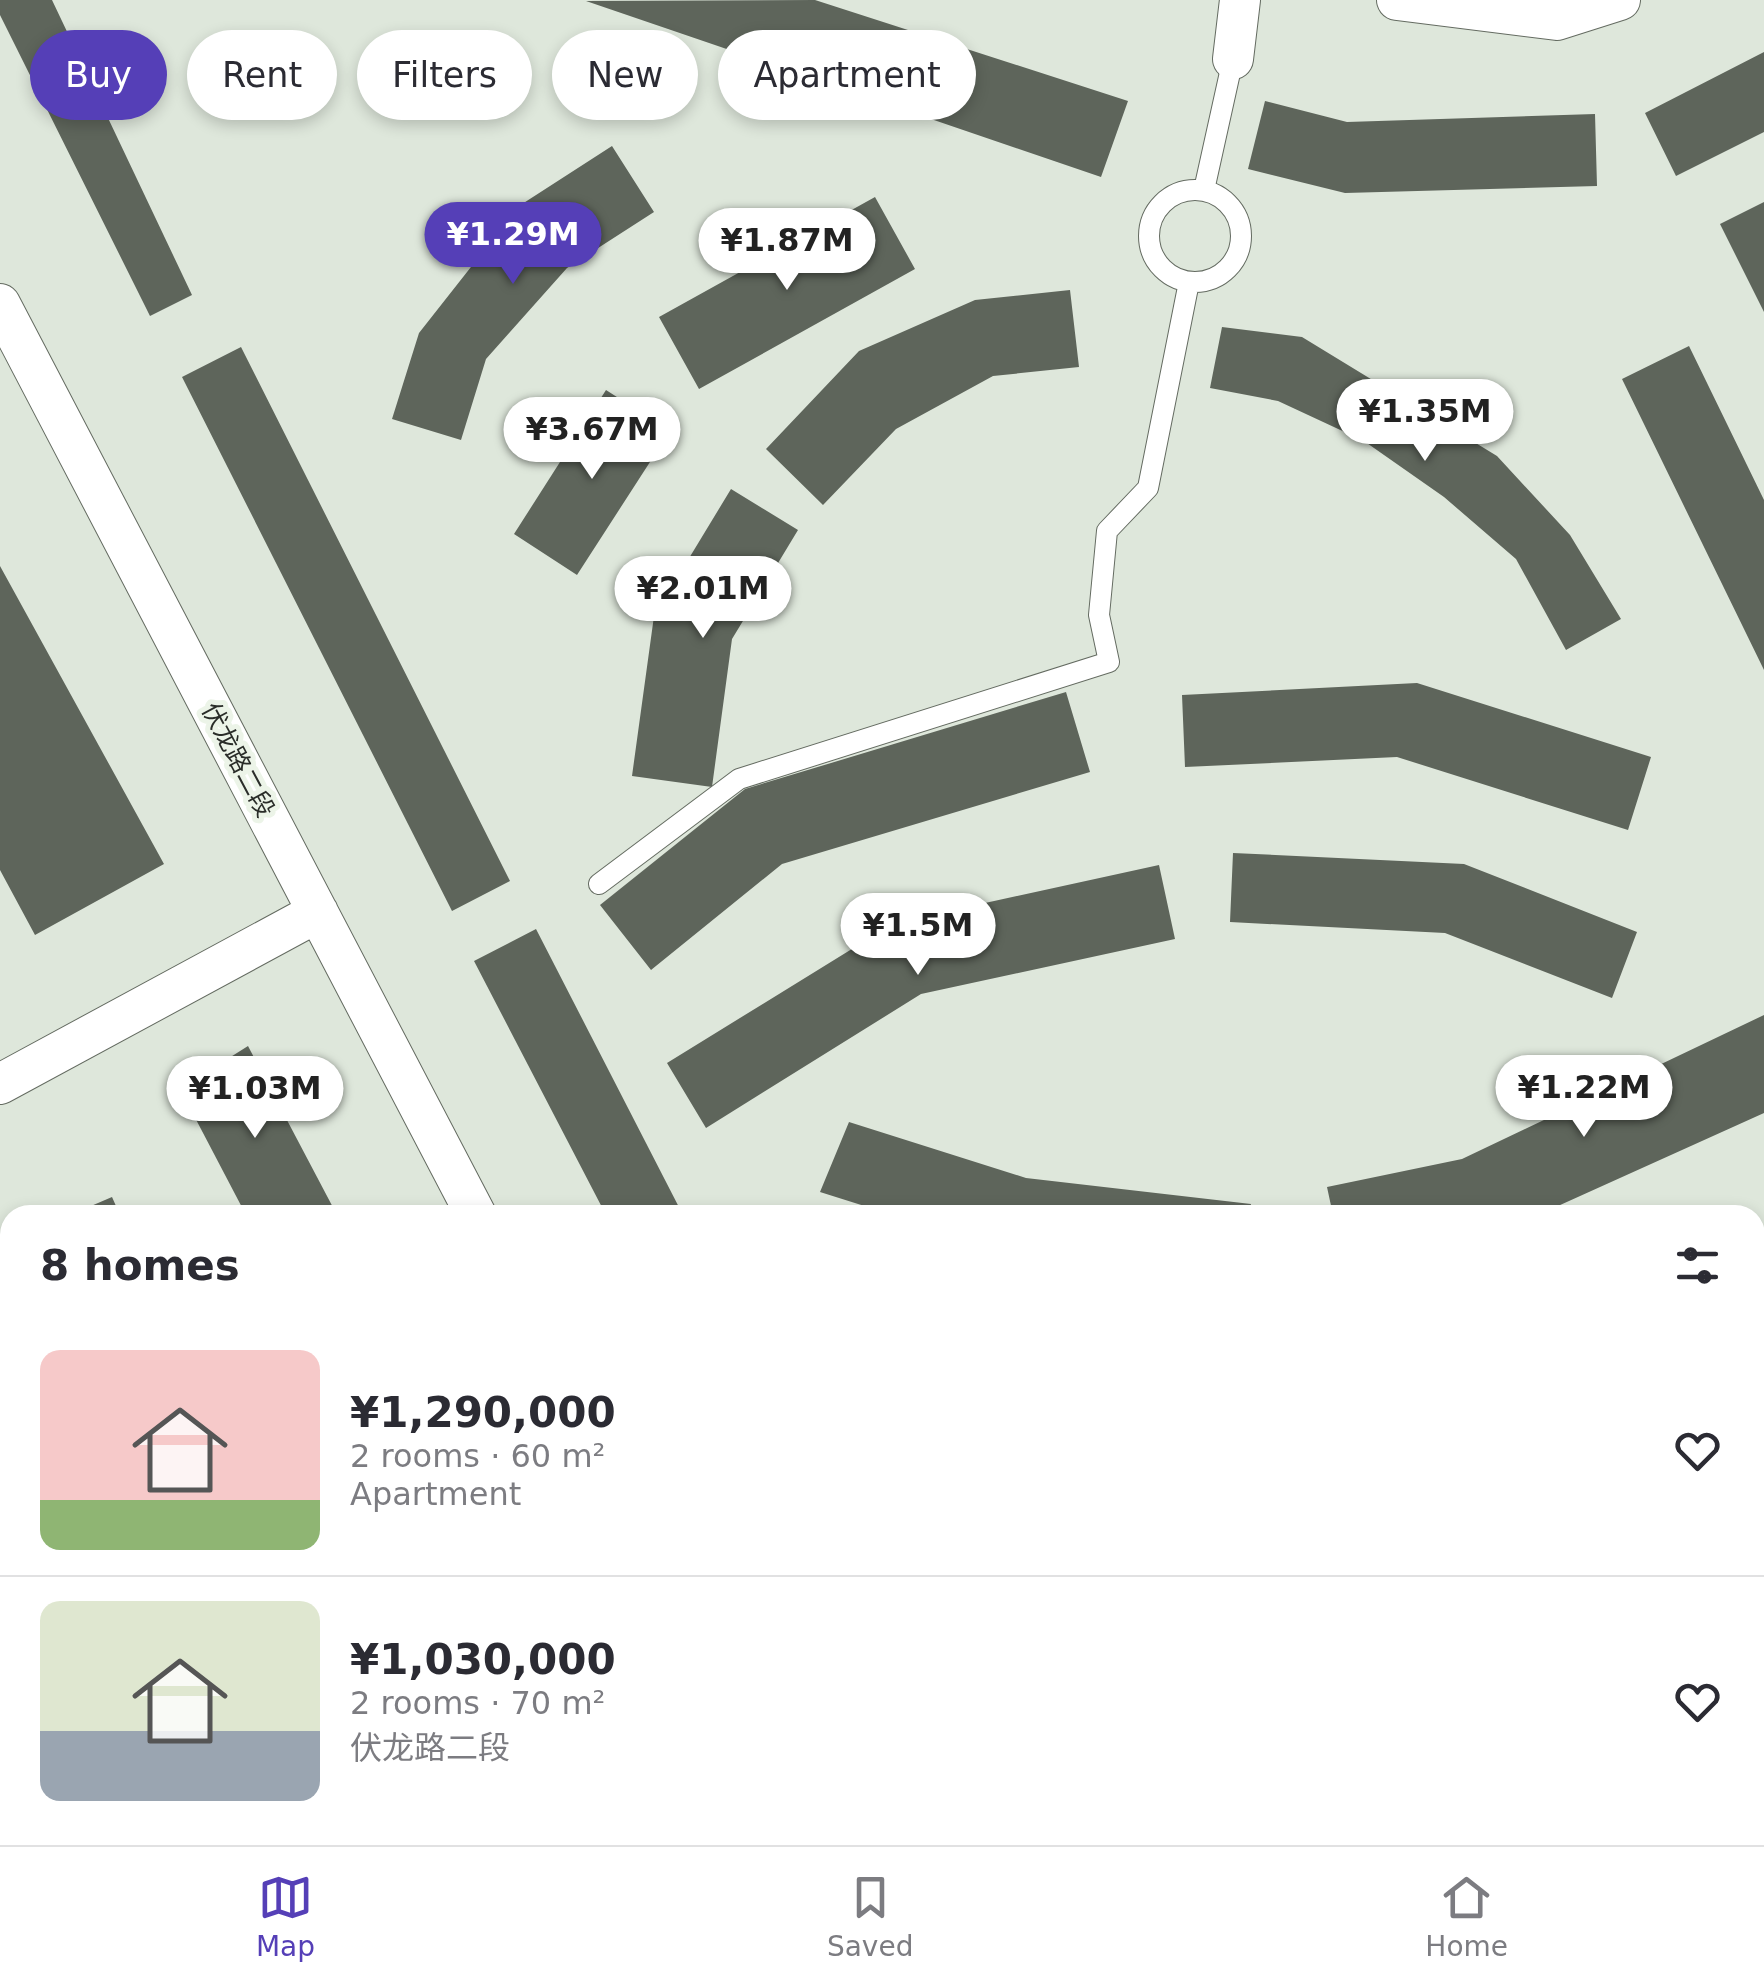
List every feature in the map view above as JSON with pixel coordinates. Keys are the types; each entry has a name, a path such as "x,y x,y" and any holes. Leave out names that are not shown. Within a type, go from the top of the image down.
{"street":[{"path":"1233,60 1240,0"},
{"path":"1397,0 1556,20 1620,0"},
{"name":"伏龙路二段","path":"0,304 471,1205"},
{"path":"0,1084 318,912"}],"lane":[{"path":"1204,190 1233,60"},
{"path":"1204,190 1230,206 1242,235 1232,265 1220,276 1189,282 1162,270 1148,244 1149,228 1153,214 1174,194 1204,190"},
{"path":"599,884 738,779 1108,662 1099,615 1107,531 1148,488 1189,282"}],"building":[{"path":"0,0 52,0 66,30 30,30 30,75 0,15"},
{"path":"815,0 908,30 718,30 718,46 698,39 698,30 671,30 586,1"},
{"path":"976,52 1128,101 1101,177 934,120 976,120"},
{"path":"1764,52 1764,132 1676,176 1645,113"},
{"path":"1265,101 1347,122 1595,114 1597,186 1345,193 1248,169"},
{"path":"52,120 109,120 192,295 150,316"},
{"path":"612,146 654,212 567,268 486,359 461,440 392,419 419,333 519,206"},
{"path":"875,197 915,269 699,389 659,317"},
{"path":"1764,202 1764,312 1720,224"},
{"path":"1070,290 1079,367 993,376 896,429 823,505 766,449 859,351 975,300"},
{"path":"1222,327 1302,337 1497,456 1570,535 1621,619 1566,650 1516,559 1444,497 1364,441 1278,401 1210,388"},
{"path":"1689,346 1764,500 1764,670 1622,379"},
{"path":"241,347 510,881 452,911 182,377"},
{"path":"606,390 670,431 577,575 514,534"},
{"path":"731,489 798,530 732,639 712,787 632,776 654,616"},
{"path":"0,566 164,864 35,935 0,870"},
{"path":"1417,683 1651,757 1628,830 1397,757 1185,767 1182,695"},
{"path":"1066,692 1090,772 782,864 651,970 600,905 745,789"},
{"path":"1233,853 1464,864 1637,932 1612,998 1445,933 1230,922"},
{"path":"1159,865 1175,939 921,994 706,1128 667,1063 894,923"},
{"path":"536,929 678,1205 601,1205 474,961"},
{"path":"1764,1015 1764,1113 1560,1205 1331,1205 1327,1187 1462,1159"},
{"path":"248,1046 332,1205 241,1205 180,1089"},
{"path":"849,1122 1026,1178 1251,1204 861,1205 820,1192"},
{"path":"112,1197 116,1205 93,1205"}]}
